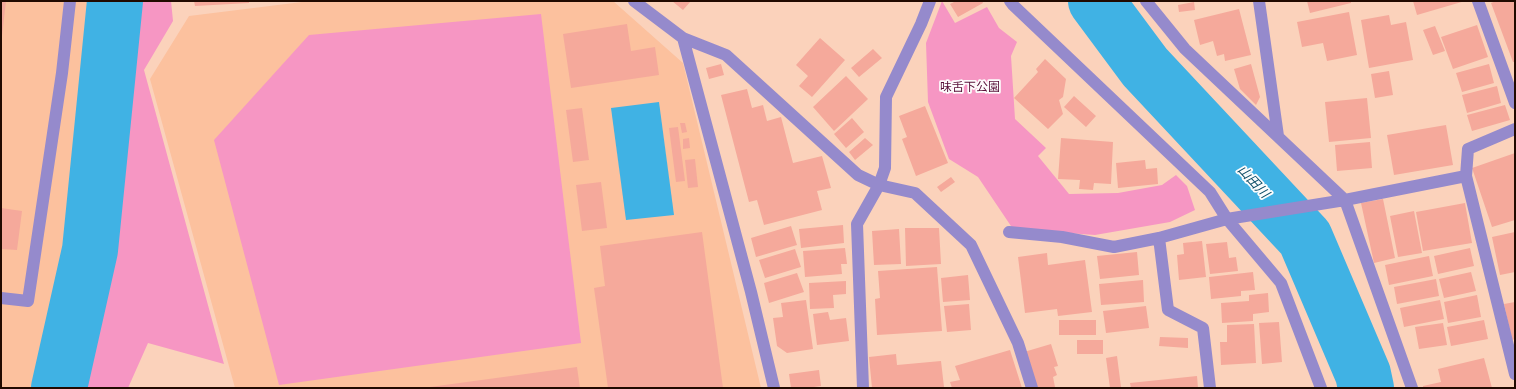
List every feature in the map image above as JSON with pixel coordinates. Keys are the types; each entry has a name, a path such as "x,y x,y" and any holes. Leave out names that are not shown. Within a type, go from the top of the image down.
{"street":[{"path":"1,298 28,301 62,73 70,1"},
{"path":"634,1 683,38 726,55 858,175 879,185 915,193 971,245 1018,343 1032,388"},
{"path":"863,388 857,224 879,185 885,168 886,97 921,24 929,1"},
{"path":"1010,1 1210,192 1227,219 1281,283 1321,388"},
{"path":"1146,1 1185,49 1345,200 1412,388"},
{"path":"1259,1 1278,136"},
{"path":"1478,1 1515,103"},
{"path":"683,38 749,284 774,388"},
{"path":"1515,129 1468,149 1466,176 1515,374"},
{"path":"1009,232 1062,237 1114,247 1159,238 1227,219 1345,200 1466,176"},
{"path":"1159,238 1168,310 1203,328 1210,388"}],"shaded area":[{"path":"1,1 88,1 61,270 33,388 1,388"},
{"path":"310,1 613,1 683,63 761,388 235,388 150,79 189,16"}],"green space":[{"path":"124,1 171,1 173,21 144,70 224,364 148,343 128,388 68,388 97,251"},
{"name":"味舌下公園","path":"942,1 955,23 987,7 999,28 1017,42 1011,56 1015,119 1046,148 1038,156 1069,194 1118,193 1162,185 1176,175 1187,186 1195,210 1170,222 1095,235 1013,229 978,177 949,159 928,102 926,43"},
{"path":"541,14 581,343 279,385 214,140 309,35"}],"water":[{"path":"659,102 674,215 626,220 611,108"}],"building":[{"path":"1,1 6,1 2,36 1,36"},
{"path":"194,1 249,1 249,3 195,6"},
{"path":"672,1 691,1 683,10"},
{"path":"956,1 982,1 983,3 958,17 950,4"},
{"path":"1307,1 1351,1 1351,3 1310,13"},
{"path":"1413,1 1465,1 1417,15"},
{"path":"1496,1 1515,1 1515,62 1513,62 1491,3"},
{"path":"1194,2 1195,10 1179,12 1178,5"},
{"path":"1239,9 1251,55 1225,61 1224,54 1217,56 1213,41 1200,45 1194,20"},
{"path":"1349,12 1357,55 1327,61 1323,43 1302,47 1297,22"},
{"path":"1389,15 1391,25 1406,22 1413,60 1369,68 1361,20"},
{"path":"627,24 631,51 655,47 659,75 571,88 563,34"},
{"path":"1477,25 1488,57 1453,69 1441,37"},
{"path":"1435,26 1445,51 1433,55 1423,30"},
{"path":"820,38 845,60 812,97 799,86 808,76 796,65"},
{"path":"873,49 882,58 859,77 851,68"},
{"path":"1045,59 1066,79 1063,97 1059,100 1063,114 1048,129 1014,98 1038,72 1036,69"},
{"path":"721,64 724,75 709,79 706,68"},
{"path":"1251,64 1260,97 1256,105 1240,89 1234,69"},
{"path":"1489,64 1494,83 1462,92 1456,73"},
{"path":"1389,71 1393,95 1375,98 1371,74"},
{"path":"846,76 868,99 834,131 813,107"},
{"path":"1497,86 1501,103 1467,113 1462,95"},
{"path":"747,89 752,108 763,105 767,121 781,117 793,163 822,156 831,188 817,191 822,210 764,225 757,200 749,202 721,95"},
{"path":"1074,96 1096,116 1086,127 1064,107"},
{"path":"1367,98 1371,138 1329,142 1325,102"},
{"path":"1505,105 1510,120 1472,131 1467,115"},
{"path":"925,106 948,163 916,176 902,139 907,137 899,116"},
{"path":"582,108 589,160 573,162 566,110"},
{"path":"852,118 864,132 846,148 834,134"},
{"path":"680,123 685,123 687,132 682,133"},
{"path":"1446,125 1453,165 1394,175 1387,135"},
{"path":"678,127 685,181 676,182 669,128"},
{"path":"689,138 690,148 683,149 683,139"},
{"path":"865,138 873,145 855,160 849,152"},
{"path":"1061,138 1113,142 1111,184 1094,183 1093,190 1079,189 1080,180 1058,179"},
{"path":"1370,142 1372,168 1337,171 1335,145"},
{"path":"1515,153 1515,220 1492,227 1472,168"},
{"path":"695,159 698,187 688,188 685,160"},
{"path":"1145,160 1146,169 1157,168 1158,184 1118,188 1116,163"},
{"path":"951,177 955,182 941,192 937,187"},
{"path":"601,182 607,228 582,231 576,185"},
{"path":"1383,199 1395,258 1374,263 1361,203"},
{"path":"1465,203 1472,243 1423,251 1416,212"},
{"path":"1,208 22,211 17,250 1,249"},
{"path":"1414,211 1422,253 1398,257 1390,216"},
{"path":"843,225 844,243 801,248 799,229"},
{"path":"791,226 797,245 756,257 751,238"},
{"path":"905,228 939,228 941,264 906,266"},
{"path":"899,229 901,264 874,265 872,231"},
{"path":"702,232 723,388 608,388 594,288 605,286 600,246"},
{"path":"1515,232 1515,272 1500,275 1492,237"},
{"path":"1202,241 1206,277 1179,280 1177,255 1184,254 1183,243"},
{"path":"1227,242 1229,258 1236,257 1238,271 1210,274 1206,244"},
{"path":"845,248 847,264 841,264 842,274 805,277 803,251"},
{"path":"1470,248 1474,266 1438,274 1434,256"},
{"path":"795,249 801,267 765,278 759,260"},
{"path":"1137,252 1139,275 1100,279 1097,256"},
{"path":"1047,253 1048,265 1085,260 1092,312 1058,316 1057,309 1025,313 1018,257"},
{"path":"1429,256 1433,276 1389,285 1385,265"},
{"path":"937,267 942,331 877,335 875,299 880,298 878,271"},
{"path":"1253,272 1255,290 1241,291 1241,296 1211,299 1209,277"},
{"path":"1471,272 1476,291 1444,298 1439,279"},
{"path":"797,273 804,292 769,303 764,283"},
{"path":"968,275 970,300 943,302 941,278"},
{"path":"1436,279 1439,296 1397,304 1394,287"},
{"path":"1143,280 1144,302 1101,305 1099,284"},
{"path":"846,281 846,294 833,295 834,308 810,309 809,283"},
{"path":"1268,293 1269,312 1253,314 1253,321 1222,323 1221,303 1249,301 1249,295"},
{"path":"1477,295 1481,317 1448,323 1444,302"},
{"path":"806,300 813,349 787,353 777,346 773,318 783,317 781,303"},
{"path":"1440,300 1444,319 1404,327 1400,308"},
{"path":"1515,302 1515,339 1512,340 1504,304"},
{"path":"969,304 971,330 947,332 944,306"},
{"path":"1146,306 1149,328 1106,333 1103,311"},
{"path":"828,312 830,320 846,318 849,341 817,345 813,314"},
{"path":"1059,320 1096,320 1096,335 1059,335"},
{"path":"1484,320 1488,339 1451,346 1447,327"},
{"path":"1279,322 1282,362 1262,364 1259,323"},
{"path":"1443,323 1447,345 1419,349 1415,327"},
{"path":"1254,324 1256,363 1221,365 1220,342 1227,342 1227,325"},
{"path":"1160,337 1188,338 1188,348 1159,346"},
{"path":"1077,340 1103,340 1103,354 1077,354"},
{"path":"1051,344 1058,366 1054,367 1057,375 1053,377 1055,387 1036,388 1024,352"},
{"path":"1010,350 1022,388 952,388 950,382 960,380 955,366"},
{"path":"896,354 897,365 941,361 944,387 872,388 869,357"},
{"path":"1117,356 1121,387 1110,388 1106,358"},
{"path":"1484,358 1492,388 1423,388 1423,386 1441,382 1438,369"},
{"path":"577,367 580,388 430,388 430,387"},
{"path":"819,370 821,386 791,388 789,374"},
{"path":"1197,376 1198,388 1131,388 1130,383"}],"waterway":[{"path":"59,388 90,250 115,1"},
{"name":"山田川","path":"1096,1 1145,67 1305,238 1363,374 1366,388"}]}
